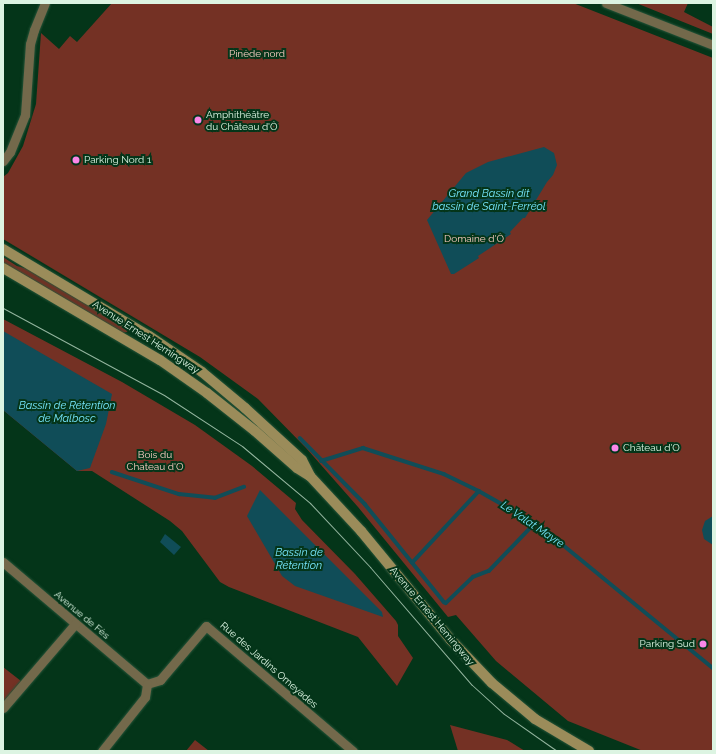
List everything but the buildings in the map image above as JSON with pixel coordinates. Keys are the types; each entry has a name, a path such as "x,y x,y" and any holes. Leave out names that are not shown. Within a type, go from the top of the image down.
{"main road":[{"name":"Avenue Ernest Hemingway","path":"3,249 149,336 202,372 245,408 302,460 310,476"},
{"name":"Avenue Ernest Hemingway","path":"3,268 160,360 207,393 255,431 297,468 310,476 361,530 451,640 492,683 535,719 590,751"}],"street":[{"path":"3,161 10,152 25,115 30,44 45,3"},
{"path":"606,3 713,44"},
{"name":"Avenue de Fès","path":"3,562 147,684"},
{"path":"3,708 75,624"},
{"name":"Rue des Jardins Omeyades","path":"147,684 160,680 206,626 353,751"},
{"path":"102,751 145,697 147,684"}],"green space":[{"name":"Domaine d'Ô","path":"112,3 573,3 713,58 713,751 643,751 568,721 496,661 456,615 448,617 358,507 306,448 258,399 200,357 3,239 3,177 8,173 23,146 36,104 41,33 59,49 70,36 77,42"},
{"path":"636,3 688,3 684,12 713,27 713,34"},
{"path":"3,257 17,266 36,271 129,328 127,332 122,333 3,265"},
{"name":"Bois du Chateau d'O","path":"3,319 122,382 195,425 252,466 296,503 295,509 302,520 355,574 396,621 398,625 398,636 413,658 397,686 358,637 229,587 220,582 182,531 170,521 92,471 77,471 3,410"},
{"path":"3,667 21,681 3,702"},
{"path":"450,725 507,740 525,751 458,751"},
{"path":"195,740 209,751 186,751"}],"water":[{"name":"Grand Bassin dit bassin de Saint-Ferréol","path":"544,147 554,153 557,165 553,175 547,182 525,218 523,218 510,232 511,234 478,256 479,258 454,274 451,274 427,220 466,173 488,162"},
{"name":"Bassin de Rétention de Malbosc","path":"3,331 112,394 106,424 90,468 77,471 3,410"},
{"name":"Bassin de Rétention","path":"260,490 382,612 383,617 295,586 282,576 247,516"},
{"path":"713,516 713,545 704,539 702,530 705,521"},
{"path":"165,534 181,547 174,555 160,542"}],"waterway":[{"path":"300,438 365,504 446,603 473,577 489,571 535,523"},
{"name":"Le Valat Mayre","path":"321,461 363,448 444,474 479,491 535,523 713,668"},
{"name":"Le Valat Mayre","path":"112,472 179,494 215,498 244,487"},
{"path":"412,563 479,491"}],"tram line":[{"path":"3,308 164,395 242,446 310,503 370,567 472,685 504,714 557,751"}],"place":[{"name":"Amphithéâtre du Château d'Ô","path":"198,120"},
{"name":"Parking Nord 1","path":"76,160"},
{"name":"Château d'O","path":"615,448"},
{"name":"Parking Sud","path":"703,644"}],"park label":[{"name":"Pinède nord","path":"257,54"}]}
